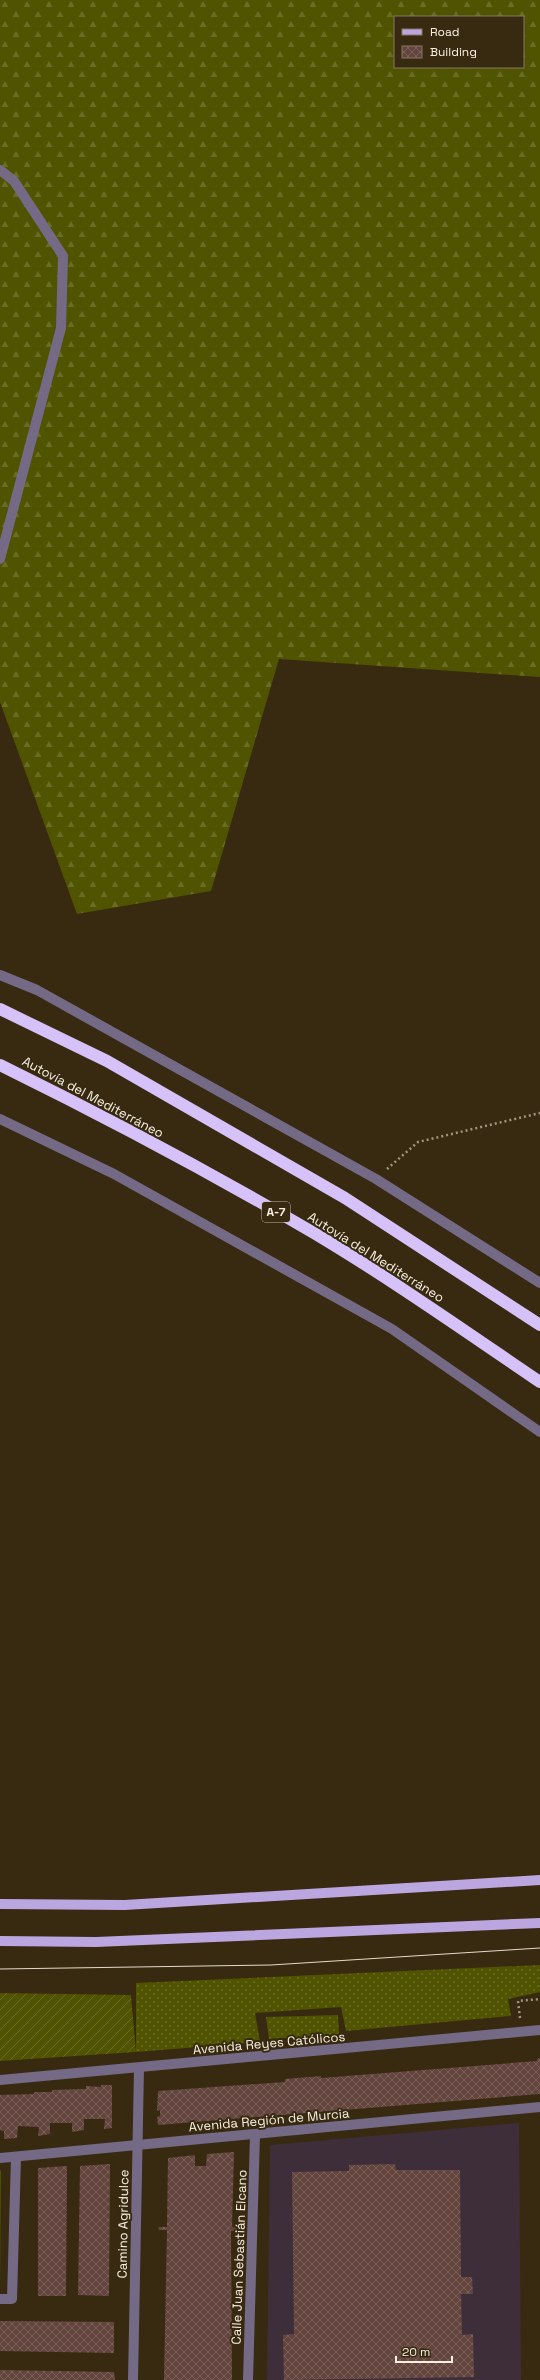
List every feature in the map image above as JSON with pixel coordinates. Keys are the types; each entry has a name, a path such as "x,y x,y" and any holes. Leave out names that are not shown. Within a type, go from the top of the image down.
{"highway":[{"path":"0,1009 107,1061 345,1198 540,1325"},
{"name":"Autovía del Mediterráneo","path":"0,1065 72,1100 314,1233 406,1291 540,1382"}],"main road":[{"path":"0,1904 125,1905 540,1880"},
{"path":"0,1941 96,1942 540,1923"}],"street":[{"path":"0,170 14,181 63,256 61,328 0,559"},
{"path":"0,975 37,990 376,1179 540,1283"},
{"path":"0,1119 114,1174 392,1329 540,1432"},
{"name":"Avenida Reyes Católicos","path":"0,2080 540,2030"},
{"name":"Camino Agridulce","path":"133,2380 139,2068"},
{"name":"Avenida Región de Murcia","path":"0,2158 540,2107"},
{"name":"Calle Juan Sebastián Elcano","path":"248,2380 255,2134"},
{"path":"0,2299 12,2299 16,2157"}],"path":[{"path":"376,1179 418,1142 540,1113"},
{"path":"521,2032 518,2001 540,1998"}],"shaded area":[{"path":"519,2123 521,2380 267,2380 270,2145"}],"green space":[{"path":"0,0 540,0 540,677 279,659 211,891 77,914 0,702"},
{"path":"540,1965 540,1992 508,1999 511,2016 346,2031 341,2007 255,2013 260,2042 136,2052 136,1983"},
{"path":"0,1993 131,1995 136,2052 0,2061"},
{"path":"338,2015 339,2034 269,2039 266,2017"},
{"path":"1,2170 0,2284 0,2171"}],"building":[{"path":"540,2058 540,2094 158,2125 157,2117 160,2116 160,2110 157,2111 158,2091 285,2082 285,2079 321,2076 321,2078 537,2061 537,2059"},
{"path":"101,2085 112,2085 112,2128 104,2129 105,2119 84,2119 84,2130 72,2132 72,2123 50,2123 50,2134 38,2136 39,2127 18,2126 17,2138 4,2139 4,2131 0,2130 0,2095 34,2094 34,2092 52,2092 52,2090 86,2089 86,2086 101,2087"},
{"path":"234,2152 232,2227 240,2227 240,2231 231,2231 232,2380 164,2380 167,2230 159,2230 158,2227 167,2227 168,2158 195,2155 195,2166 206,2166 207,2154"},
{"path":"110,2164 109,2296 78,2295 80,2166"},
{"path":"395,2164 396,2170 460,2170 461,2277 472,2277 473,2294 461,2294 462,2335 473,2334 474,2377 284,2380 283,2335 294,2334 292,2172 349,2171 349,2165"},
{"path":"67,2166 66,2296 38,2296 38,2168"},
{"path":"0,2321 114,2322 114,2353 0,2351"},
{"path":"0,2370 114,2372 115,2380 0,2380"}],"tram line":[{"path":"0,1969 271,1965 540,1948"}]}
